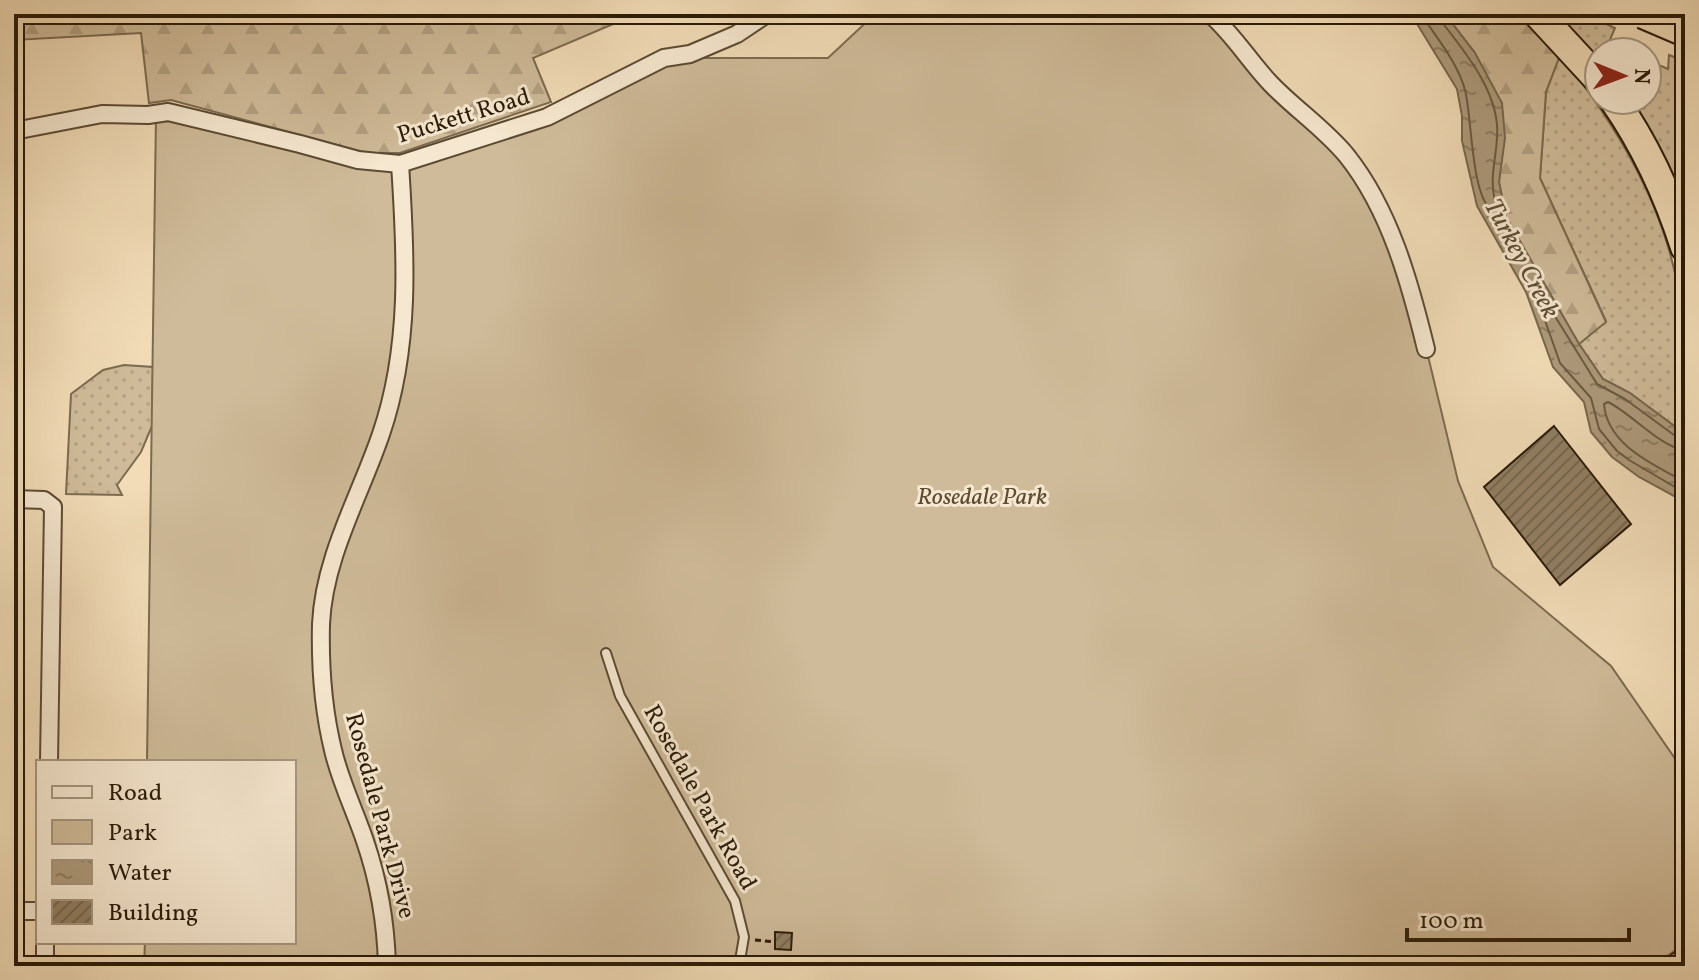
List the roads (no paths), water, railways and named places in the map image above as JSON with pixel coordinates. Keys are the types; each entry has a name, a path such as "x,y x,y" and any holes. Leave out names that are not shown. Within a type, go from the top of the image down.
{"highway":[{"path":"1538,14 1583,63"},
{"path":"1643,14 1685,32"},
{"path":"1673,14 1685,40"},
{"path":"1624,116 1649,157 1671,204 1685,247"}],"street":[{"name":"Puckett Road","path":"14,131 102,114 168,112 358,160 400,164 547,117 664,58 690,54 737,34 767,14"},
{"path":"1210,14 1228,30 1260,73 1345,154 1367,184 1395,246 1417,310 1426,349"},
{"name":"Rosedale Park Drive","path":"387,966 385,919 367,845 333,752 321,670 321,621 327,575 382,432 402,335 406,258 400,164"},
{"path":"14,499 44,500 53,507 49,760"},
{"path":"14,911 36,911"},
{"path":"45,944 45,966"}],"lane":[{"name":"Rosedale Park Road","path":"606,653 620,696 735,901 743,940 739,966"}],"water":[{"name":"Turkey Creek","path":"1411,14 1445,14 1475,53 1502,103 1505,138 1499,182 1506,217 1579,344 1603,379 1630,393 1685,434 1685,502 1639,477 1612,457 1591,432 1584,402 1553,367 1526,292 1477,206 1462,141 1457,89"}],"park label":[{"name":"Rosedale Park","path":"982,498"}]}
